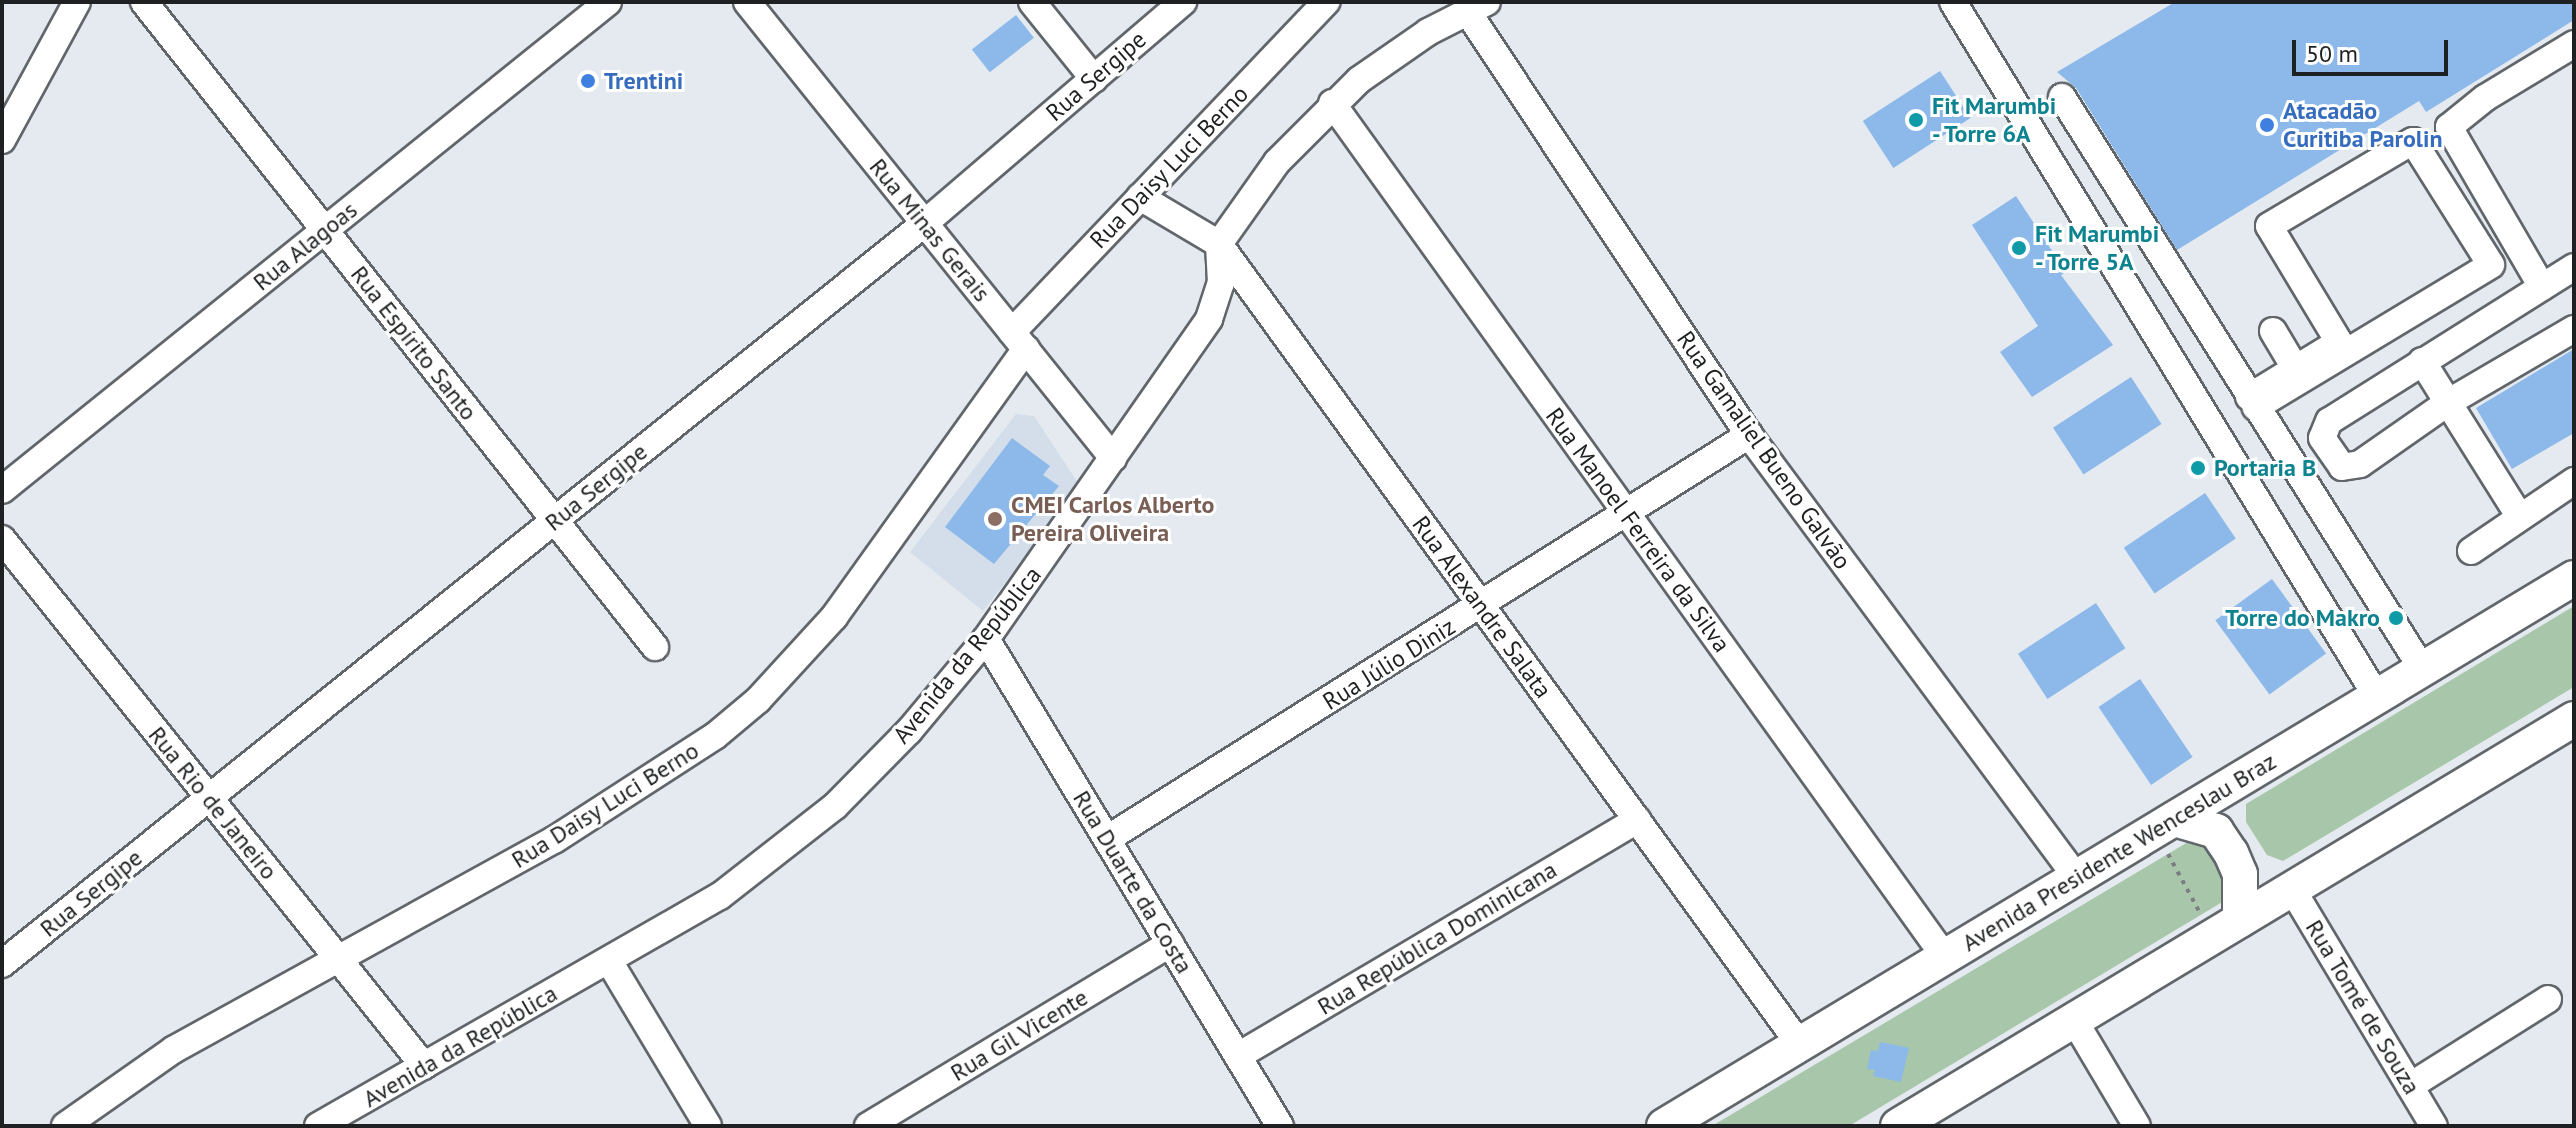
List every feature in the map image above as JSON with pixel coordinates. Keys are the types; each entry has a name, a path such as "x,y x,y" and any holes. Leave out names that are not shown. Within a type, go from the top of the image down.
{"main road":[{"name":"Avenida Presidente Wenceslau Braz","path":"1664,1126 2574,578"},
{"path":"1898,1126 2574,719"},
{"path":"2229,786 2228,805 2246,847 2273,878 2292,889"},
{"path":"2165,825 2216,831 2231,853 2240,874 2226,928"}],"street":[{"path":"2,140 77,2"},
{"name":"Rua Espírito Santo","path":"144,2 655,647"},
{"name":"Rua Alagoas","path":"2,490 608,2"},
{"name":"Rua Minas Gerais","path":"747,2 1113,458"},
{"path":"1032,2 1094,79"},
{"name":"Rua Sergipe","path":"2,964 925,223 1183,2"},
{"name":"Rua Daisy Luci Berno","path":"65,1126 173,1050 608,809 758,700 861,582 1019,341 1140,197 1326,2"},
{"path":"1953,2 2377,697"},
{"path":"1219,244 1267,174 1332,103 1393,55 1477,7"},
{"name":"Rua Gamaliel Bueno Galvão","path":"1477,7 1749,435 2077,878"},
{"path":"2542,287 2451,134 2454,120 2574,44"},
{"path":"2062,97 2423,670"},
{"name":"Rua Manoel Ferreira da Silva","path":"1332,103 1945,957"},
{"path":"2252,402 2491,265 2413,141 2269,226 2339,342 2298,373"},
{"name":"Rua Alexandre Salata","path":"1140,197 1219,244 1800,1045"},
{"name":"Avenida da República","path":"318,1126 720,896 824,815 909,731 986,639 1113,458 1217,302 1219,244"},
{"path":"2574,267 2329,421 2322,438 2342,467 2349,469 2449,402 2574,329"},
{"path":"2273,331 2298,373"},
{"path":"2422,361 2520,517"},
{"name":"Rua Júlio Diniz","path":"1107,839 1482,607 1749,435"},
{"path":"2471,551 2574,481"},
{"name":"Rua Rio de Janeiro","path":"2,539 424,1066"},
{"name":"Rua Duarte da Costa","path":"986,639 1280,1126"},
{"name":"Rua República Dominicana","path":"1238,1056 1637,820"},
{"name":"Rua Tomé de Souza","path":"2292,889 2434,1126"},
{"name":"Rua Gil Vicente","path":"868,1126 1170,944"},
{"path":"609,961 708,1126"},
{"path":"2410,1086 2548,999"},
{"path":"2074,1020 2137,1126"},
{"path":"1681,1126 1712,1097"}],"path":[{"path":"2165,825 2226,928"}],"shaded area":[{"name":"CMEI Carlos Alberto Pereira Oliveira","path":"1016,414 1034,416 1080,486 983,611 910,552"}],"green space":[{"path":"2574,606 2574,687 2283,861 2267,855 2246,822 2246,804"},
{"path":"2198,836 2231,880 2229,898 1849,1126 1712,1126"}],"building":[{"path":"2175,2 2574,2 2574,20 2426,112 2419,101 2177,250 2076,88 2057,72"},
{"path":"1016,15 1034,38 990,72 972,49"},
{"name":"Fit Marumbi - Torre 6A","path":"1940,71 1970,118 1893,168 1863,121"},
{"path":"2016,196 2066,272 2061,275 2113,345 2032,397 2000,352 2038,326 1972,225"},
{"path":"2574,349 2574,433 2512,469 2476,408"},
{"path":"2131,377 2161,424 2084,475 2053,428"},
{"path":"1012,438 1050,466 1043,475 1059,486 994,564 945,527"},
{"path":"2205,493 2236,539 2155,593 2124,548"},
{"path":"2272,579 2326,653 2269,695 2215,620"},
{"path":"2096,603 2125,648 2047,699 2018,654"},
{"path":"2140,679 2193,757 2151,785 2099,707"},
{"path":"1880,1042 1909,1048 1901,1082 1873,1076 1875,1070 1867,1069 1871,1050 1878,1051"}],"place":[{"name":"Trentini","path":"588,81"},
{"name":"Fit Marumbi - Torre 6A","path":"1916,120"},
{"name":"Atacadão Curitiba Parolin","path":"2267,125"},
{"name":"Fit Marumbi - Torre 5A","path":"2019,248"},
{"name":"Portaria B","path":"2198,468"},
{"name":"CMEI Carlos Alberto Pereira Oliveira","path":"995,519"},
{"name":"Torre do Makro","path":"2396,618"}]}
